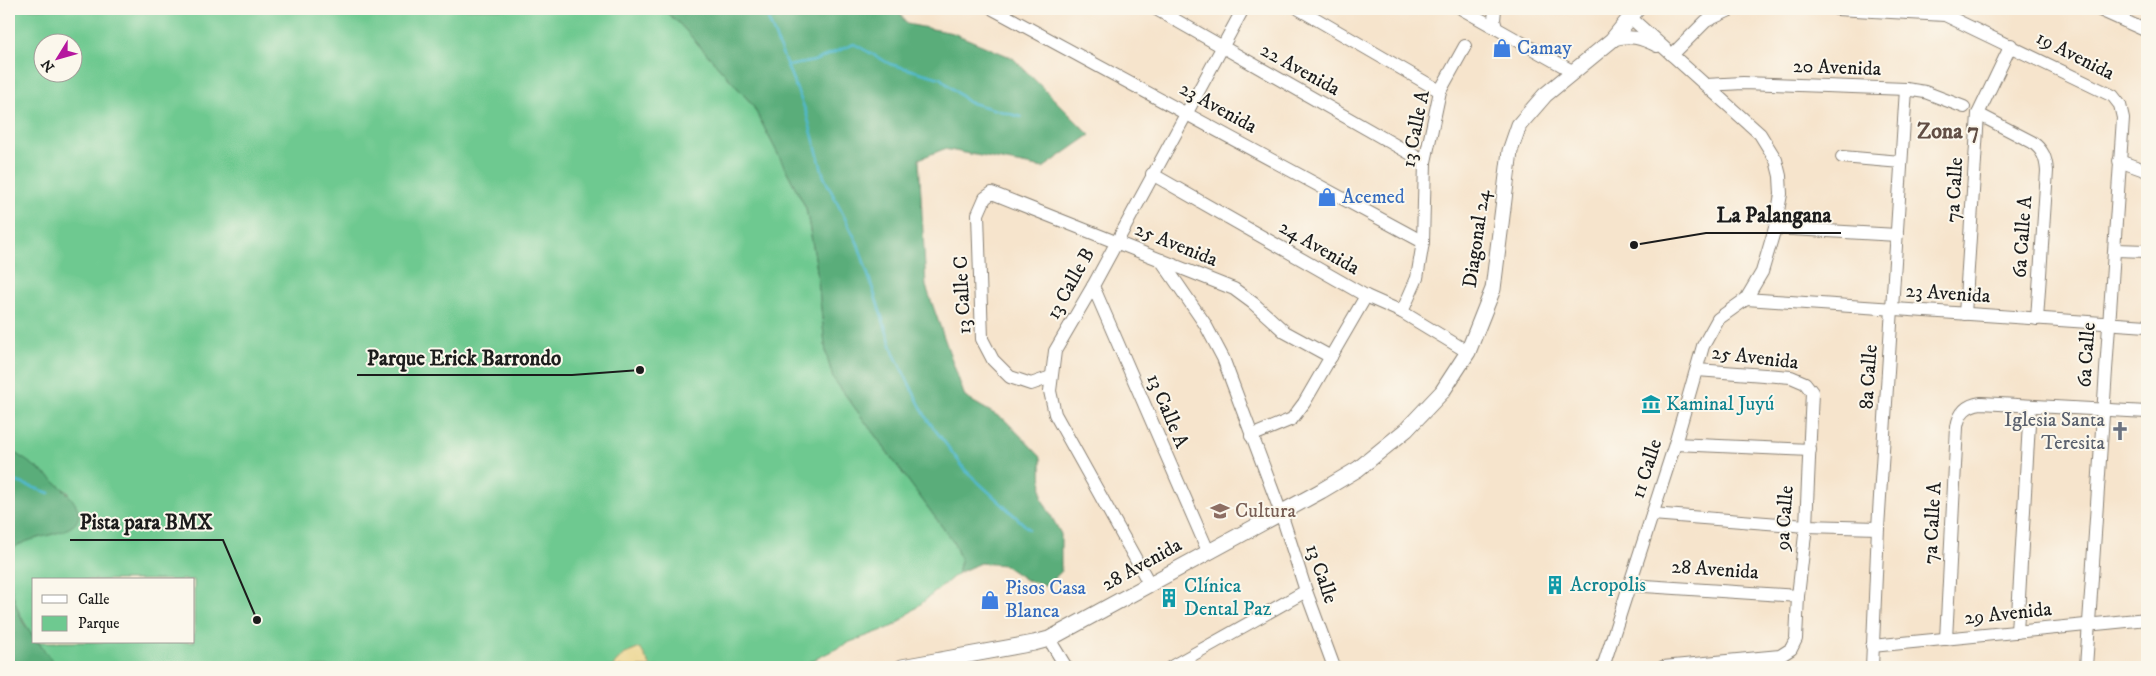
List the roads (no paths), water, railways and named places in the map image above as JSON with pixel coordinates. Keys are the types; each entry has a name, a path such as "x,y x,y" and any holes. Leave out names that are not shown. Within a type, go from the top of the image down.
{"main road":[{"name":"Diagonal 24","path":"1281,512 1358,469 1406,430 1442,392 1468,352 1493,289 1510,151 1519,126 1545,95 1612,40 1633,12"},
{"name":"28 Avenida","path":"902,667 1049,639 1281,512"}],"street":[{"name":"23 Avenida","path":"993,9 1423,242"},
{"name":"22 Avenida","path":"1156,9 1425,162"},
{"name":"13 Calle B","path":"1149,584 1056,414 1050,392 1055,351 1093,286 1243,9"},
{"path":"1299,9 1440,91"},
{"path":"1495,9 1494,20 1496,28"},
{"path":"1670,53 1714,16 1732,9"},
{"name":"19 Avenida","path":"1837,9 1940,14 2011,45 2113,96 2120,105"},
{"path":"2098,9 2147,31"},
{"path":"1469,10 1496,28 1572,71"},
{"name":"11 Calle","path":"1603,667 1703,346 1718,319 1746,299 1762,272 1775,228 1781,185 1773,153 1755,128 1670,53 1633,12"},
{"name":"11 Calle","path":"1612,40 1631,37 1645,40 1670,53"},
{"name":"7a Calle","path":"1965,314 1978,114 2011,45"},
{"name":"13 Calle A","path":"1402,312 1417,278 1423,242 1425,162 1440,91 1466,46"},
{"name":"20 Avenida","path":"1706,85 1743,83 1906,89 1925,92 1964,107"},
{"name":"8a Calle","path":"1872,667 1878,528 1906,89"},
{"name":"6a Calle","path":"2086,667 2108,323 2115,250 2122,118 2120,105"},
{"name":"6a Calle A","path":"1978,114 2032,142 2040,148 2045,157 2047,171 2037,319"},
{"path":"1842,157 1901,162"},
{"path":"2119,161 2147,171"},
{"name":"24 Avenida","path":"1152,174 1366,296 1402,312 1468,352"},
{"name":"25 Avenida","path":"992,193 1234,289 1253,303 1285,332 1331,357"},
{"name":"13 Calle C","path":"992,193 985,198 978,214 982,339 993,360 1010,378 1032,384 1051,377"},
{"path":"1775,228 1896,234"},
{"path":"2115,250 2147,251"},
{"name":"13 Calle","path":"1161,260 1205,324 1223,358 1281,512 1331,666"},
{"path":"1762,272 1762,282 1767,292 1774,298 1786,302"},
{"name":"13 Calle A","path":"1093,286 1208,551"},
{"path":"1251,436 1292,418 1304,403 1366,296"},
{"name":"23 Avenida","path":"1746,299 2147,326"},
{"name":"25 Avenida","path":"1697,370 1791,377 1801,380 1808,385"},
{"name":"9a Calle","path":"1663,667 1776,657 1788,652 1793,647 1796,639 1798,596 1806,526 1813,396 1808,385"},
{"name":"7a Calle A","path":"1946,639 1957,427 1960,417 1964,410 1972,405 1981,403 2030,406"},
{"path":"2017,632 2030,406 2147,412"},
{"path":"1674,444 1810,450"},
{"path":"1652,514 1806,526 1878,528"},
{"name":"28 Avenida","path":"1629,584 1798,596"},
{"path":"1171,667 1306,591"},
{"name":"29 Avenida","path":"1872,646 2147,619"},
{"path":"1049,639 1066,667"}],"waterway":[{"path":"764,9 806,112 824,177 858,244 894,354 927,419 966,471 1029,529"},
{"path":"788,66 814,61 854,44 890,64 940,78 968,102 1021,117"},
{"path":"9,479 49,493"}],"place":[{"name":"Camay","path":"1502,48"},
{"name":"Acemed","path":"1327,197"},
{"name":"La Palangana","path":"1634,245"},
{"name":"Parque Erick Barrondo","path":"640,370"},
{"name":"Kaminal Juyú","path":"1651,404"},
{"name":"Iglesia Santa Teresita","path":"2120,431"},
{"name":"Cultura","path":"1220,511"},
{"name":"Acropolis","path":"1555,585"},
{"name":"Clínica Dental Paz","path":"1169,598"},
{"name":"Pisos Casa Blanca","path":"990,600"},
{"name":"Pista para BMX","path":"257,620"}],"district":[{"name":"Zona 7","path":"1948,131"}]}
